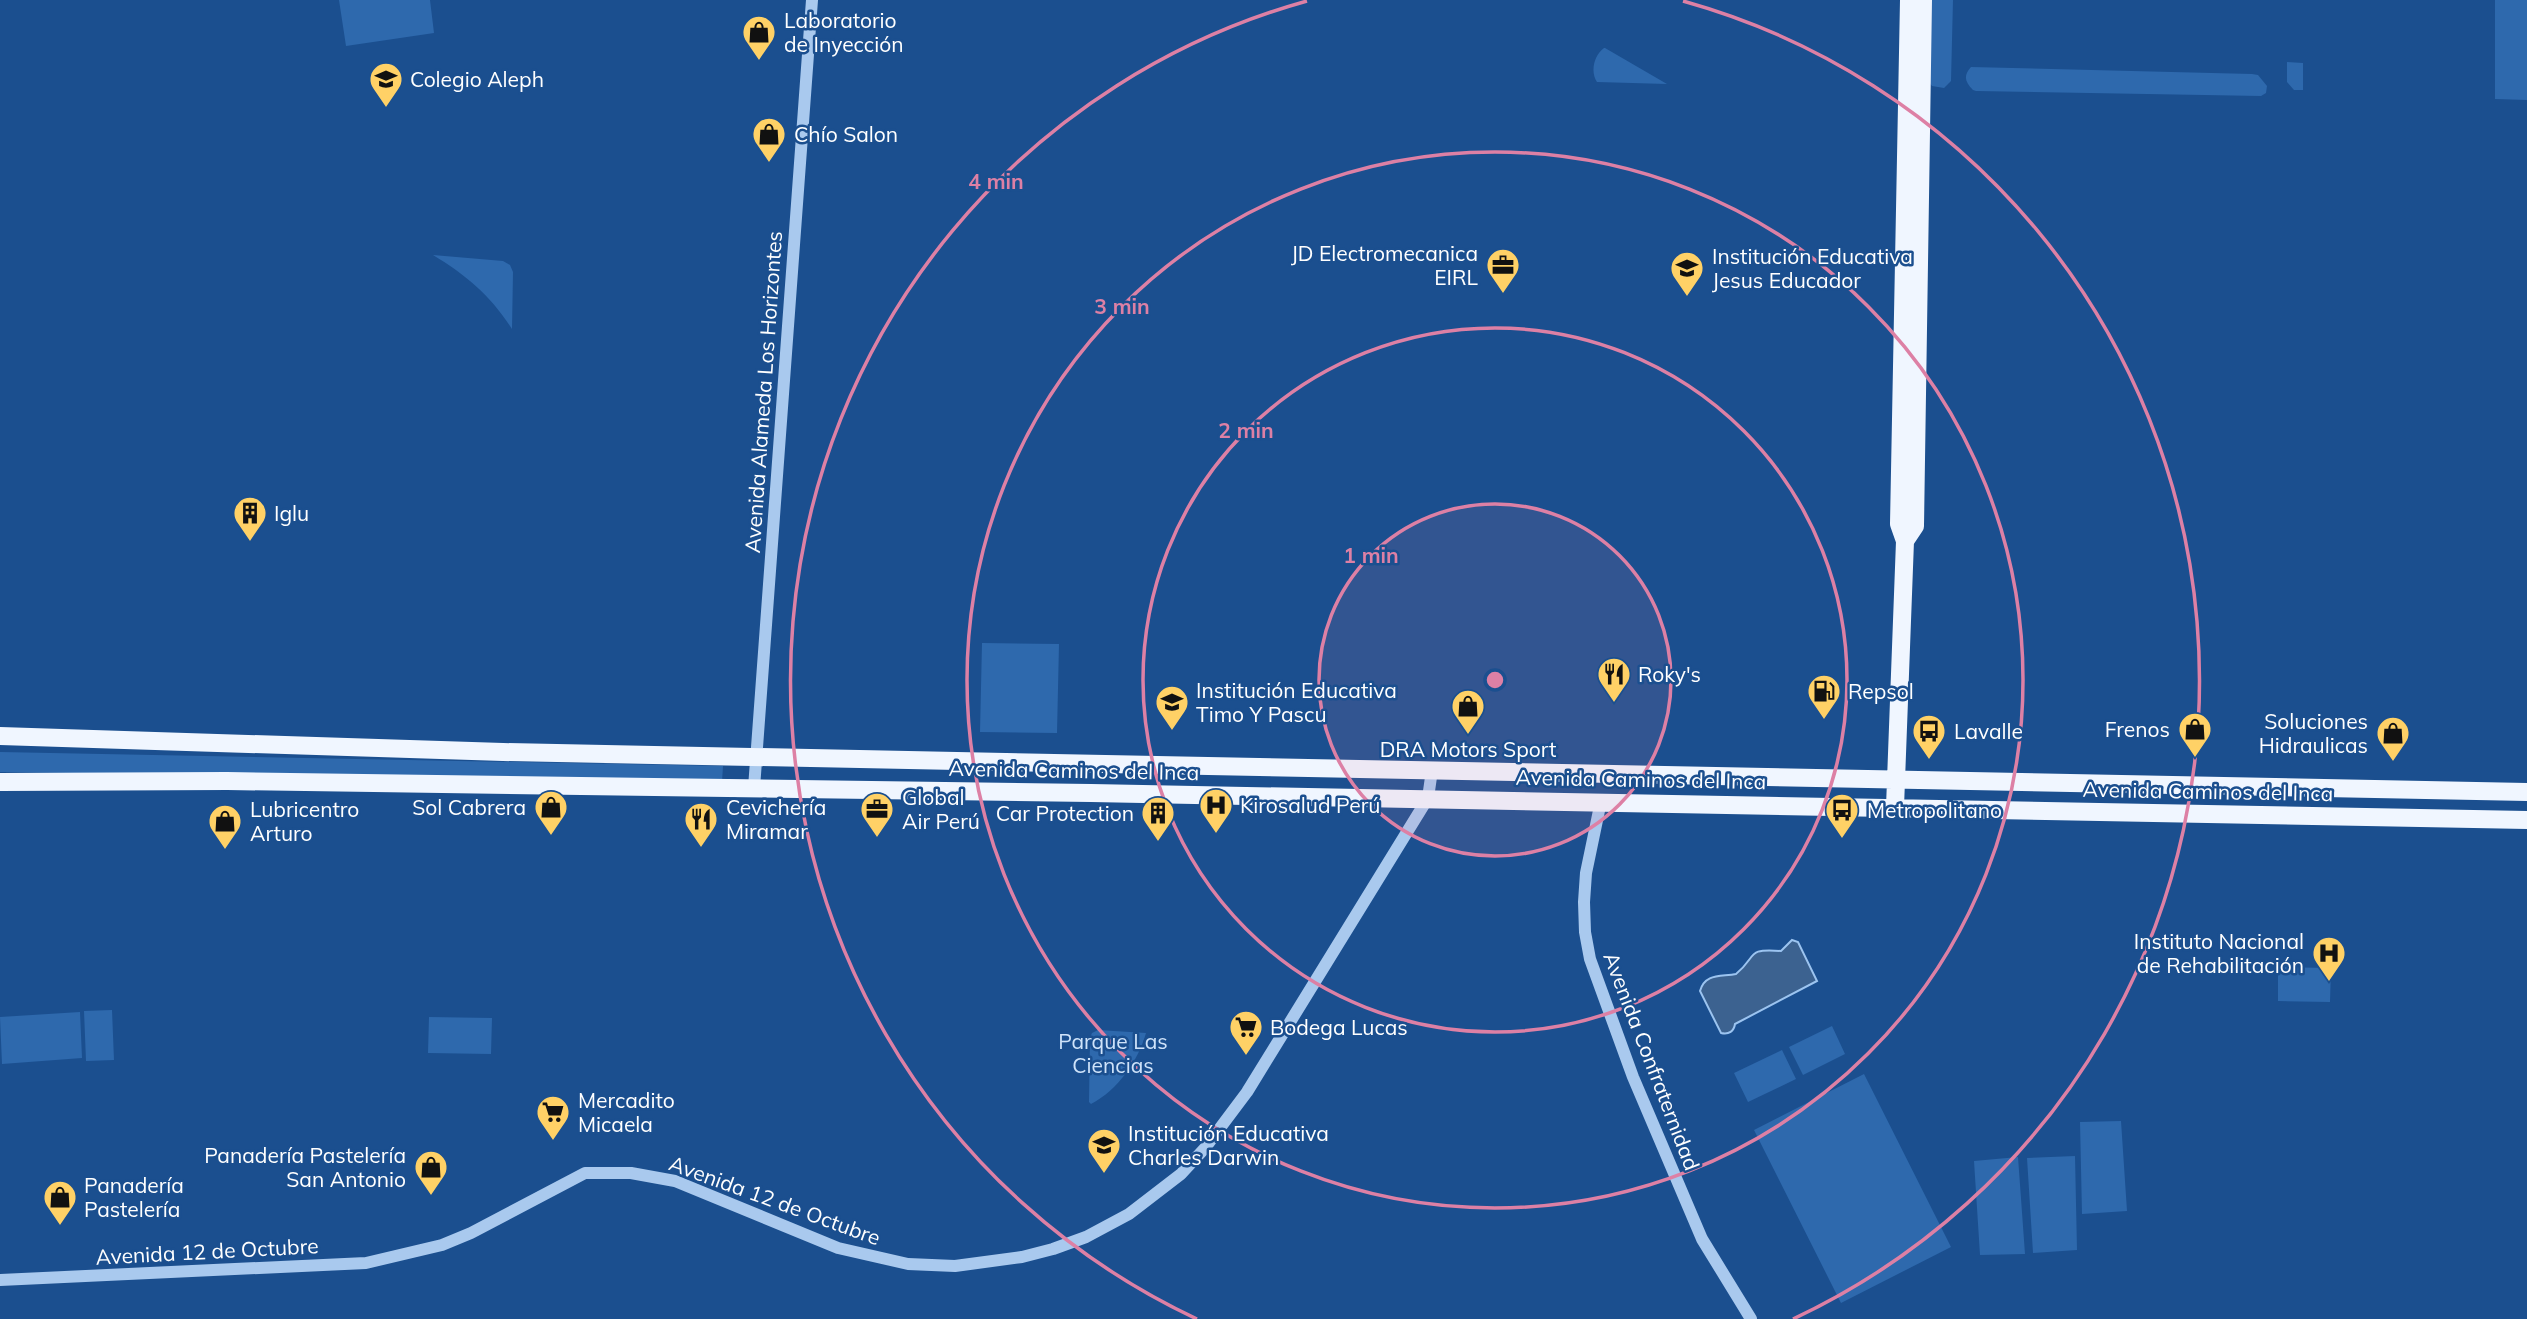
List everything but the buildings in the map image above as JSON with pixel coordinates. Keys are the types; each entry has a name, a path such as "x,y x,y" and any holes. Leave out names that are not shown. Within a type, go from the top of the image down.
{"main road":[{"path":"1895,807 1905,541 1899,524 1909,0"},
{"path":"1905,541 1915,526 1923,0"},
{"name":"Avenida Caminos del Inca","path":"0,736 489,752 2527,793"},
{"name":"Avenida Caminos del Inca","path":"0,782 227,781 1428,798 2527,820"}],"street":[{"name":"Avenida Alameda Los Horizontes","path":"754,788 812,0"},
{"name":"Avenida 12 de Octubre","path":"0,1280 366,1263 452,1241 585,1172 631,1173 675,1181 838,1248 908,1264 956,1266 1022,1257 1053,1249 1086,1237 1129,1214 1181,1174 1205,1148 1247,1092 1428,798 1432,770"},
{"name":"Avenida Confraternidad","path":"1601,802 1586,873 1584,902 1590,958 1633,1077 1702,1239 1751,1319"}],"green space":[{"path":"339,0 430,0 434,33 346,46"},
{"path":"1929,0 1953,0 1951,81 1944,88 1932,86 1929,82"},
{"path":"2495,0 2527,0 2527,100 2495,99"},
{"path":"1604,48 1667,84 1597,82 1594,64"},
{"path":"2287,62 2303,63 2303,90 2294,90 2287,82"},
{"path":"1971,67 2252,74 2258,75 2267,86 2266,93 2261,96 1976,91 1966,79"},
{"path":"433,255 503,261 510,265 513,272 512,329 477,287"},
{"path":"982,643 1059,644 1057,733 980,732"},
{"path":"0,752 723,766 722,782 0,772"},
{"path":"2278,967 2331,968 2330,1002 2278,1001"},
{"path":"112,1010 114,1060 86,1061 84,1011"},
{"path":"80,1012 82,1058 2,1064 0,1017"},
{"path":"429,1017 492,1018 491,1054 428,1053"},
{"path":"1832,1026 1845,1054 1803,1075 1789,1047"},
{"name":"Parque Las Ciencias","path":"1098,1030 1146,1033 1126,1074 1110,1091 1091,1104 1090,1038 1092,1033"},
{"path":"1782,1050 1796,1079 1748,1102 1734,1073"},
{"path":"1864,1074 1951,1247 1841,1303 1754,1130"},
{"path":"2121,1121 2127,1211 2082,1214 2080,1122"},
{"path":"2075,1156 2077,1250 2033,1253 2027,1158"},
{"path":"2018,1157 2025,1254 1980,1255 1974,1161"}],"shaded area":[{"path":"1792,940 1798,942 1817,981 1735,1024 1731,1032 1721,1033 1700,991 1702,985 1714,977 1736,974 1757,952 1781,951"}],"place":[{"name":"Laboratorio de Inyección","path":"759,62"},
{"name":"Colegio Aleph","path":"386,109"},
{"name":"Chío Salon","path":"769,164"},
{"name":"JD Electromecanica EIRL","path":"1503,295"},
{"name":"Institución Educativa Jesus Educador","path":"1687,298"},
{"name":"Iglu","path":"250,543"},
{"name":"Roky's","path":"1614,704"},
{"name":"Repsol","path":"1824,721"},
{"name":"Institución Educativa Timo Y Pascu","path":"1172,732"},
{"name":"DRA Motors Sport","path":"1468,736"},
{"name":"Frenos","path":"2195,759"},
{"name":"Lavalle","path":"1929,761"},
{"name":"Soluciones Hidraulicas","path":"2393,763"},
{"name":"Kirosalud Perú","path":"1216,835"},
{"name":"Sol Cabrera","path":"551,837"},
{"name":"Global Air Perú","path":"877,839"},
{"name":"Metropolitano","path":"1842,840"},
{"name":"Car Protection","path":"1158,843"},
{"name":"Cevichería Miramar","path":"701,849"},
{"name":"Lubricentro Arturo","path":"225,851"},
{"name":"Instituto Nacional de Rehabilitación","path":"2329,983"},
{"name":"Bodega Lucas","path":"1246,1057"},
{"name":"Mercadito Micaela","path":"553,1142"},
{"name":"Institución Educativa Charles Darwin","path":"1104,1175"},
{"name":"Panadería Pastelería San Antonio","path":"431,1197"},
{"name":"Panadería Pastelería","path":"60,1227"}]}
